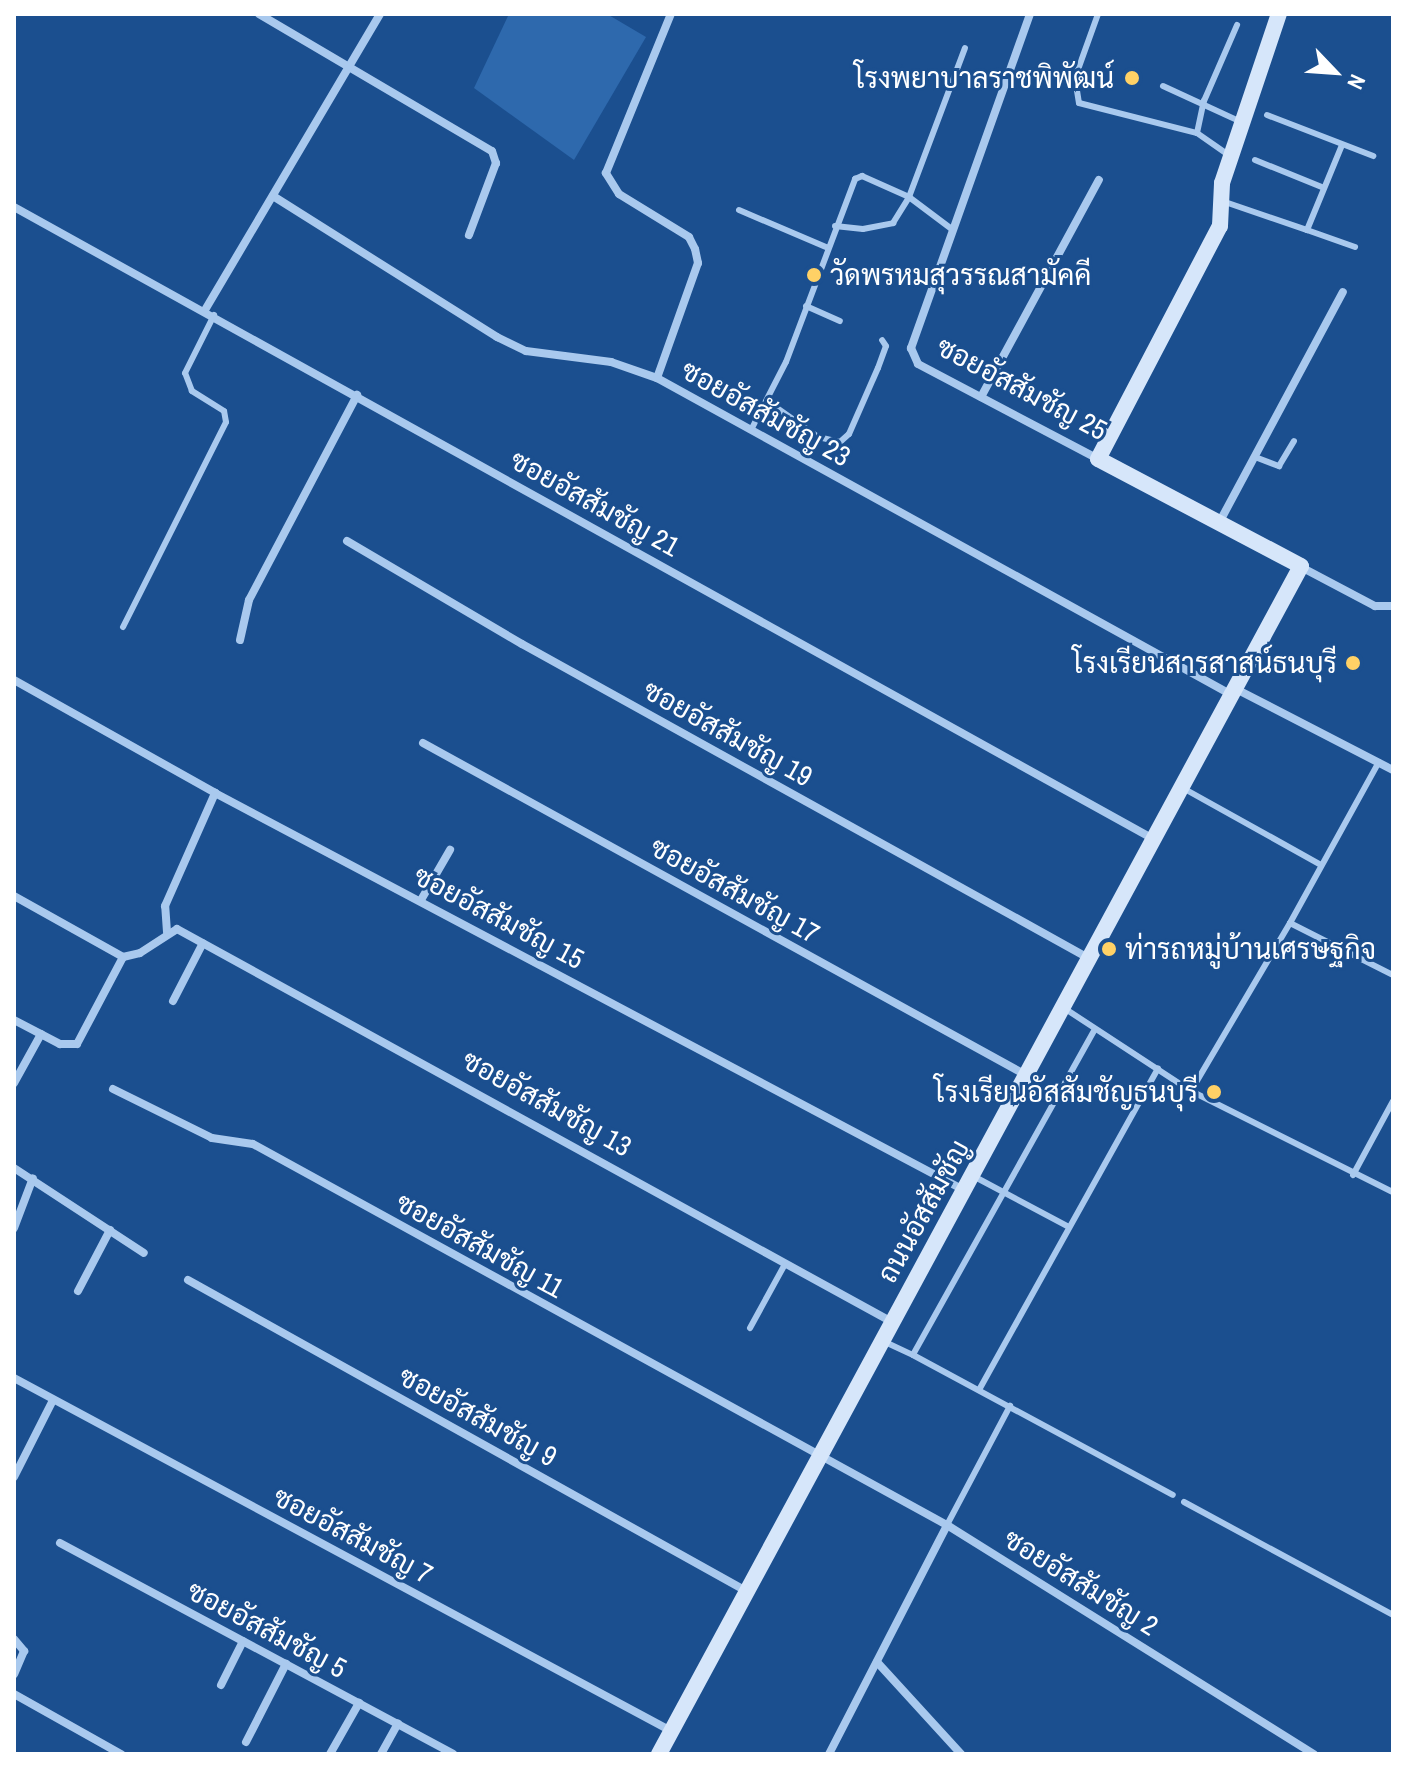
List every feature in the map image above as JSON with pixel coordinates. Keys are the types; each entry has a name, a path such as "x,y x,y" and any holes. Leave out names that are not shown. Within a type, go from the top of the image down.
{"street":[{"path":"259,14 492,151 496,163 469,235"},
{"path":"210,313 273,196 380,14"},
{"path":"657,378 698,263 695,249 689,237 619,194 606,173 671,14"},
{"name":"ซอยอัสสัมชัญ 25","path":"1030,14 911,348 918,364 1301,566"},
{"path":"1098,459 1220,226 1221,200 1230,156 1279,14"},
{"path":"981,397 1099,180"},
{"name":"ซอยอัสสัมชัญ 23","path":"273,196 526,351 611,362 657,378 1234,692 1393,770"},
{"name":"ซอยอัสสัมชัญ 21","path":"14,207 1154,839"},
{"path":"1219,523 1343,292"},
{"path":"240,640 249,600 357,395"},
{"name":"ซอยอัสสัมชัญ 19","path":"347,541 522,644 1090,959"},
{"path":"1301,566 1375,606 1393,606"},
{"name":"ถนนอัสสัมชัญ","path":"659,1754 1301,566"},
{"name":"ซอยอัสสัมชัญ 15","path":"14,680 215,793 968,1183"},
{"name":"ซอยอัสสัมชัญ 17","path":"423,743 1027,1076"},
{"path":"14,896 123,957 140,953 167,932 165,906 215,793"},
{"path":"421,900 450,850"},
{"name":"ซอยอัสสัมชัญ 13","path":"167,932 177,929 892,1322"},
{"path":"173,1001 203,943"},
{"path":"14,1020 41,1034 77,1044 123,957"},
{"path":"14,1083 41,1034"},
{"name":"ซอยอัสสัมชัญ 11","path":"113,1089 212,1138 253,1144 819,1457"},
{"path":"14,1168 144,1253"},
{"path":"14,1228 33,1178"},
{"path":"78,1291 110,1230"},
{"name":"ซอยอัสสัมชัญ 9","path":"188,1280 746,1591"},
{"name":"ซอยอัสสัมชัญ 7","path":"14,1378 672,1731"},
{"path":"14,1477 53,1400"},
{"name":"ซอยอัสสัมชัญ 2","path":"819,1457 947,1525 1314,1754"},
{"path":"829,1754 947,1525"},
{"name":"ซอยอัสสัมชัญ 5","path":"60,1543 453,1754"},
{"path":"14,1639 24,1651 14,1674"},
{"path":"221,1685 243,1641"},
{"path":"877,1662 961,1754"},
{"path":"246,1742 286,1664"},
{"path":"14,1694 121,1754"},
{"path":"330,1754 359,1703"},
{"path":"381,1754 398,1723"}],"lane":[{"path":"1098,14 1075,78 1079,103 1197,133 1230,156"},
{"path":"1197,133 1204,101 1237,25"},
{"path":"835,226 893,223 909,197 965,48"},
{"path":"1163,86 1204,101 1241,122"},
{"path":"1267,115 1373,156"},
{"path":"1307,230 1342,145"},
{"path":"1255,160 1324,188"},
{"path":"751,430 767,401 855,179 862,176 909,197 953,230"},
{"path":"1221,200 1355,247"},
{"path":"739,210 828,248"},
{"path":"806,306 840,321"},
{"path":"123,627 226,422 224,411 192,391 185,373 210,313"},
{"path":"767,401 818,437 840,442 849,434 878,368 886,346 882,340"},
{"path":"1255,457 1279,466 1294,441"},
{"path":"1191,1091 1290,923 1379,762"},
{"path":"1181,787 1321,865"},
{"path":"1290,923 1393,975"},
{"path":"1064,1008 1191,1091 1353,1175 1393,1192"},
{"path":"913,1355 1095,1029"},
{"path":"979,1390 1067,1226 1158,1069"},
{"path":"1353,1175 1393,1101"},
{"path":"968,1183 1005,1193 1067,1226"},
{"path":"750,1328 785,1264"},
{"path":"882,1340 1173,1495"},
{"path":"947,1525 1010,1406"},
{"path":"1184,1502 1393,1615"}],"shaded area":[{"path":"509,14 607,14 646,37 574,160 474,88"}],"place":[{"name":"โรงพยาบาลราชพิพัฒน์","path":"1132,78"},
{"name":"วัดพรหมสุวรรณสามัคคี","path":"814,275"},
{"name":"โรงเรียนสารสาสน์ธนบุรี","path":"1353,663"},
{"name":"ท่ารถหมู่บ้านเศรษฐกิจ","path":"1109,949"},
{"name":"โรงเรียนอัสสัมชัญธนบุรี","path":"1214,1092"}]}
